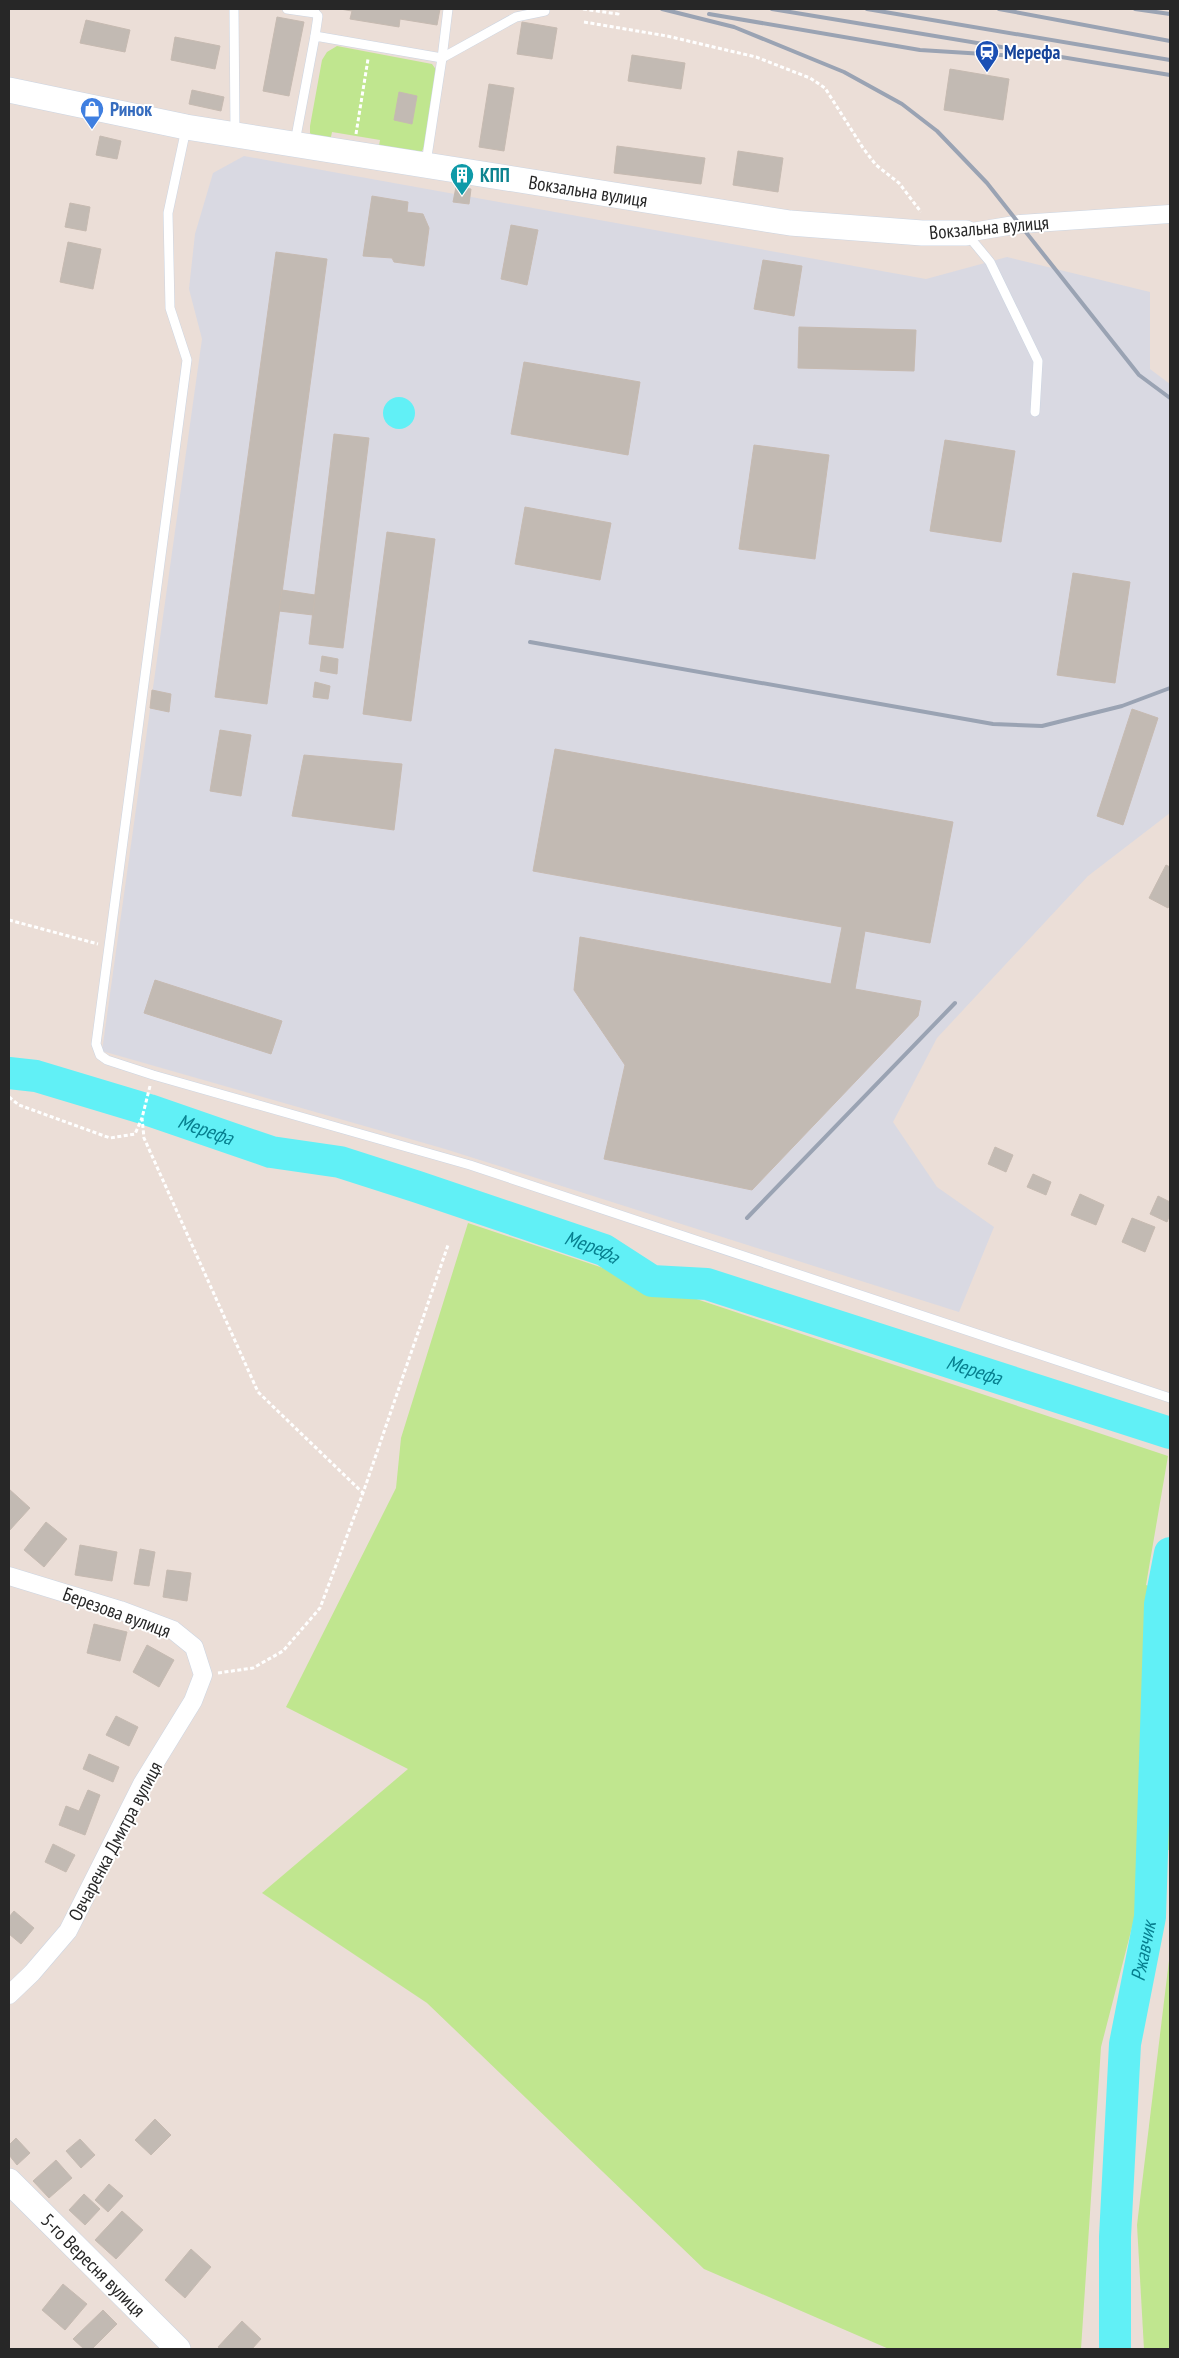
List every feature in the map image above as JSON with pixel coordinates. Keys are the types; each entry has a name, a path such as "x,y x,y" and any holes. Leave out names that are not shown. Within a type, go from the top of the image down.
{"street":[{"name":"Вокзальна вулиця","path":"9,90 186,127 790,224 922,233 966,233 1020,224 1170,214"},
{"name":"Березова вулиця","path":"9,1576 120,1610 173,1630 194,1647 203,1675"},
{"name":"Овчаренка Дмитра вулиця","path":"9,1995 32,1973 68,1931 142,1784 194,1701 203,1675"},
{"name":"5-го Вересня вулиця","path":"9,2181 178,2349"}],"lane":[{"path":"234,9 236,135"},
{"path":"287,9 313,11 318,16 294,144"},
{"path":"426,165 448,9"},
{"path":"315,36 442,58 516,16 545,11"},
{"path":"186,127 168,213 170,308 187,360 108,946 96,1044 100,1055 107,1060 470,1165 1170,1398"},
{"path":"966,233 990,262 1038,361 1035,412"}],"path":[{"path":"583,9 618,14 618,9"},
{"path":"584,22 667,36 756,56 810,78 825,88 876,165 899,183 923,214"},
{"path":"353,154 370,46"},
{"path":"9,920 108,946"},
{"path":"9,1097 19,1105 110,1138 135,1134 142,1118 146,1099"},
{"path":"142,1118 144,1138 258,1392 363,1493"},
{"path":"203,1675 253,1668 284,1651 320,1608 363,1493 448,1245"}],"shaded area":[{"path":"244,156 926,279 1007,257 1150,292 1150,369 1170,384 1170,813 1088,876 937,1038 893,1122 937,1187 994,1227 959,1312 445,1149 102,1051 202,339 189,289 195,234 213,173"}],"green space":[{"path":"337,46 432,64 437,71 426,142 422,151 414,157 378,151 380,140 332,132 330,142 315,140 310,133 322,60 327,52"},
{"path":"468,1223 1168,1456 1146,1585 1170,1594 1170,1850 1152,1850 1101,2047 1081,2349 889,2349 704,2269 427,2003 262,1893 408,1769 286,1707 396,1488 401,1438"},
{"path":"1170,1952 1170,2349 1144,2349 1137,2225"}],"water":[{"path":"399,397 405,398 410,402 414,407 414,419 410,424 405,428 399,429 393,428 388,424 384,419 383,413 384,407 388,402 393,398"}],"building":[{"path":"340,9 440,9 437,25 400,19 399,27 350,19 352,11"},
{"path":"277,17 304,22 289,96 263,91"},
{"path":"86,20 130,30 125,52 80,43"},
{"path":"522,22 557,28 552,59 517,54"},
{"path":"175,37 220,46 215,69 171,60"},
{"path":"632,55 685,63 681,89 628,81"},
{"path":"950,69 1009,79 1003,120 944,110"},
{"path":"489,84 514,88 504,151 479,147"},
{"path":"192,90 224,97 221,111 189,104"},
{"path":"399,92 417,96 412,124 394,120"},
{"path":"100,136 121,141 117,159 96,155"},
{"path":"617,146 705,158 701,184 614,173"},
{"path":"738,151 783,158 778,192 733,185"},
{"name":"КПП","path":"456,187 471,189 469,204 453,202"},
{"path":"372,196 408,202 407,212 423,214 429,228 424,266 394,262 392,258 363,256"},
{"path":"70,203 90,207 86,231 65,227"},
{"path":"511,225 538,230 527,285 501,279"},
{"path":"68,242 101,249 93,289 60,282"},
{"path":"276,252 327,259 267,704 215,697"},
{"path":"763,260 802,266 794,316 754,309"},
{"path":"799,327 916,330 914,371 798,368"},
{"path":"524,362 640,382 628,455 511,434"},
{"path":"334,434 369,438 343,648 309,644"},
{"path":"945,440 1015,451 1001,542 930,531"},
{"path":"754,445 829,455 815,559 739,549"},
{"path":"525,507 611,523 600,580 515,564"},
{"path":"387,532 435,539 411,721 363,714"},
{"path":"1073,573 1130,582 1115,683 1057,675"},
{"path":"282,590 315,595 313,615 279,611"},
{"path":"322,656 338,659 337,674 320,671"},
{"path":"315,682 330,686 328,699 313,697"},
{"path":"152,690 171,694 169,712 150,708"},
{"path":"1132,709 1158,718 1123,825 1097,816"},
{"path":"220,730 251,735 241,796 210,791"},
{"path":"555,749 953,822 930,943 865,931 855,989 921,1001 918,1016 752,1190 604,1159 625,1065 574,990 580,937 831,984 842,927 533,871"},
{"path":"304,755 402,764 394,830 292,816"},
{"path":"1166,865 1170,867 1170,904 1168,908 1149,898"},
{"path":"155,980 282,1021 271,1054 144,1013"},
{"path":"995,1147 1013,1155 1006,1172 988,1164"},
{"path":"1033,1174 1051,1182 1046,1195 1027,1187"},
{"path":"1080,1194 1104,1205 1096,1225 1071,1215"},
{"path":"1158,1196 1170,1202 1170,1214 1167,1222 1150,1214"},
{"path":"1132,1218 1155,1227 1145,1252 1122,1242"},
{"path":"9,1489 30,1508 9,1531"},
{"path":"46,1522 67,1539 44,1567 24,1550"},
{"path":"80,1545 117,1552 112,1581 75,1575"},
{"path":"140,1549 155,1552 149,1586 134,1584"},
{"path":"167,1570 191,1573 187,1601 163,1597"},
{"path":"94,1624 127,1632 120,1661 87,1653"},
{"path":"147,1645 174,1660 159,1687 133,1672"},
{"path":"116,1716 138,1727 129,1746 106,1735"},
{"path":"89,1754 119,1767 113,1782 83,1769"},
{"path":"88,1790 100,1795 85,1835 59,1825 66,1806 79,1811"},
{"path":"53,1844 75,1855 66,1872 45,1862"},
{"path":"14,1911 34,1928 21,1944 9,1934 9,1917"},
{"path":"155,2119 171,2135 151,2155 135,2140"},
{"path":"16,2138 30,2153 17,2165 9,2155 9,2145"},
{"path":"80,2139 95,2155 81,2168 66,2151"},
{"path":"56,2160 72,2178 49,2198 33,2181"},
{"path":"109,2184 123,2196 108,2212 95,2200"},
{"path":"84,2194 100,2209 85,2225 69,2210"},
{"path":"122,2211 143,2230 116,2259 95,2240"},
{"path":"191,2249 211,2267 185,2298 165,2280"},
{"path":"63,2284 87,2304 65,2330 42,2310"},
{"path":"103,2310 117,2324 92,2349 84,2349 73,2339"},
{"path":"242,2321 261,2339 252,2349 221,2349 218,2347"}],"waterway":[{"name":"Мерефа","path":"9,1073 36,1076 149,1110 271,1152 340,1162 604,1250 652,1281 707,1284 1170,1433"},
{"name":"Ржавчик","path":"1115,2349 1115,2237 1125,2044 1150,1917 1160,1604 1170,1553"}],"railway":[{"path":"662,9 734,27 844,72 902,104 937,131 987,183 1139,375 1170,398"},
{"path":"772,9 1170,75"},
{"path":"867,9 1170,60"},
{"path":"999,9 1170,41"},
{"path":"1135,9 1170,14"},
{"path":"709,14 920,50 1016,56"},
{"path":"530,642 993,724 1042,726 1122,706 1170,688"},
{"path":"747,1218 955,1003"}],"place":[{"name":"Мерефа","path":"987,73"},
{"name":"Ринок","path":"92,130"},
{"name":"КПП","path":"462,196"}]}
